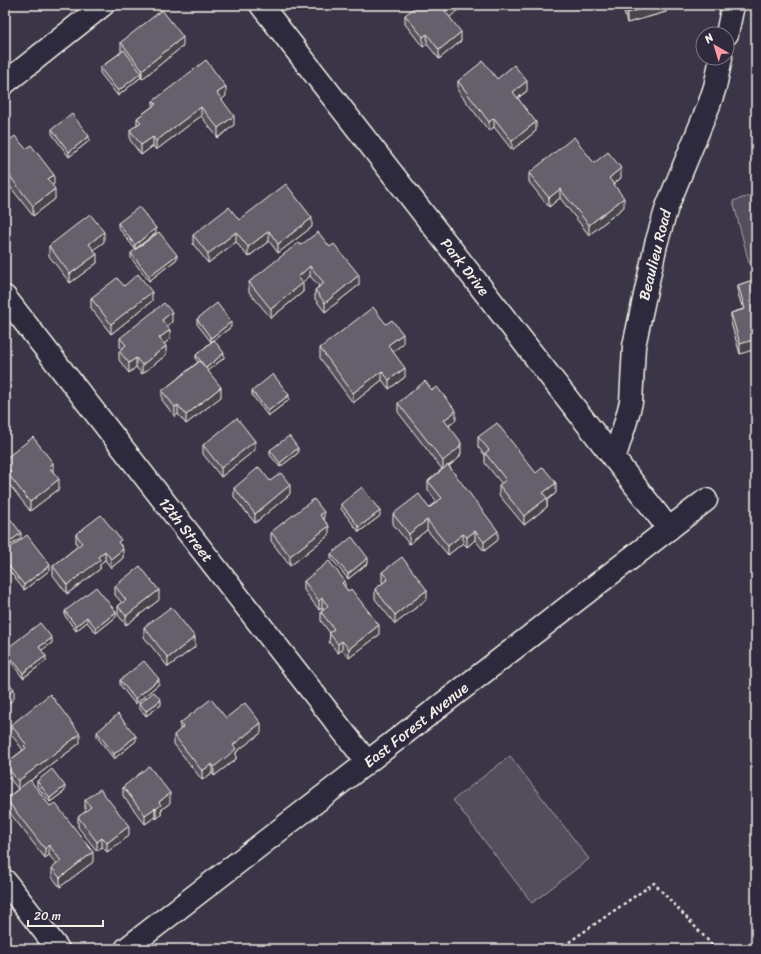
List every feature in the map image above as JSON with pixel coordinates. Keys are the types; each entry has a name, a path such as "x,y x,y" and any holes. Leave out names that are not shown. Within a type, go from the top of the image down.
{"street":[{"path":"5,83 102,5"},
{"name":"Park Drive","path":"261,5 669,529"},
{"path":"728,26 733,5"},
{"name":"Beaulieu Road","path":"614,459 631,402 634,346 656,244 667,207 709,105 719,66"},
{"name":"12th Street","path":"5,297 367,762"},
{"name":"East Forest Avenue","path":"126,949 706,500"},
{"path":"5,881 58,949"}],"path":[{"path":"560,949 654,883 716,949"}],"shaded area":[{"path":"756,194 756,261 749,263 733,201"},
{"path":"510,756 589,859 532,903 453,800"}],"building":[{"path":"418,5 453,5 445,11 461,32 439,50 427,34 423,37 405,15"},
{"path":"625,5 656,5 627,13"},
{"path":"162,10 183,37 142,70 121,42"},
{"path":"124,50 141,73 118,91 100,68"},
{"path":"206,60 226,87 217,93 234,116 218,128 201,107 156,141 153,137 141,145 130,130 141,122 137,118 156,104 153,101"},
{"path":"483,61 497,79 514,65 527,81 513,92 536,122 512,141 494,118 489,122 458,81"},
{"path":"72,114 89,136 69,152 52,129"},
{"path":"15,136 26,149 31,145 54,175 48,179 55,189 33,206 5,170 5,144"},
{"path":"574,137 594,163 608,152 621,168 609,178 624,198 589,225 560,189 549,198 529,173"},
{"path":"286,184 312,218 278,244 269,231 248,247 236,232 208,254 193,235 229,207 239,220"},
{"path":"139,207 156,228 135,245 118,223"},
{"path":"90,214 104,232 89,244 97,254 70,274 49,246"},
{"path":"159,232 177,255 149,276 131,253"},
{"path":"318,232 330,247 334,244 359,275 325,303 315,290 324,283 310,266 298,277 303,283 271,309 249,282 298,243 301,245"},
{"path":"138,274 152,292 111,324 91,298 117,278 124,286"},
{"path":"756,279 756,339 740,344 731,313 745,309 738,285"},
{"path":"164,303 172,312 162,320 170,330 159,338 166,346 142,365 136,358 129,363 119,351 126,345 120,338"},
{"path":"217,303 231,322 211,338 197,319"},
{"path":"373,307 386,324 392,320 403,334 388,345 405,368 389,380 382,371 353,393 320,348"},
{"path":"214,340 224,353 206,368 196,355"},
{"path":"200,361 221,387 186,415 178,405 175,407 162,391"},
{"path":"273,374 289,395 268,411 252,391"},
{"path":"425,381 432,390 437,387 456,411 444,420 461,443 459,448 443,461 398,403"},
{"path":"237,418 255,441 221,468 203,445"},
{"path":"497,423 536,473 543,467 556,483 543,493 547,498 524,516 499,485 506,480 485,453 489,450 478,437"},
{"path":"289,436 298,448 280,463 270,450"},
{"path":"33,437 53,463 49,467 59,479 30,502 9,475 11,473 5,464 5,459"},
{"path":"448,465 498,531 484,542 475,531 467,537 463,534 448,546 427,520 409,534 393,514 419,494 429,508 442,498 428,481"},
{"path":"259,467 270,481 281,473 290,485 255,514 234,488"},
{"path":"362,487 380,511 359,527 341,504"},
{"path":"314,499 324,512 320,515 329,526 290,556 271,532"},
{"path":"5,512 21,533 5,545"},
{"path":"101,515 121,540 118,542 123,549 111,559 105,551 98,557 100,560 67,585 53,566 82,543 76,534"},
{"path":"27,535 50,565 24,585 5,561 5,552"},
{"path":"352,537 368,558 348,574 331,554"},
{"path":"402,557 427,590 395,615 375,589 388,579 382,572"},
{"path":"329,561 345,581 342,583 348,591 351,589 379,625 349,649 342,641 338,644 329,633 334,629 321,612 328,606 322,598 319,601 304,581"},
{"path":"140,566 159,590 126,616 118,606 126,600 115,586"},
{"path":"96,587 116,612 96,628 87,617 76,626 65,611"},
{"path":"171,607 195,637 168,658 144,627"},
{"path":"40,623 52,638 39,647 46,656 23,673 5,650"},
{"path":"144,661 159,679 135,699 120,680"},
{"path":"6,679 14,689 5,696 5,680"},
{"path":"154,692 161,700 146,711 139,703"},
{"path":"50,694 80,734 18,781 5,764 26,748 24,746 26,744 11,725"},
{"path":"211,699 226,718 245,703 261,723 233,745 236,749 214,767 212,764 202,771 174,735 183,727 180,723"},
{"path":"118,714 136,736 114,754 97,732"},
{"path":"149,766 170,793 159,802 161,805 145,815 123,787"},
{"path":"52,769 65,786 50,798 37,781"},
{"path":"30,780 50,806 55,803 93,852 60,878 52,868 61,861 49,845 45,849 6,799"},
{"path":"100,789 129,826 107,843 102,838 97,842 78,817 91,807 85,800"}]}
